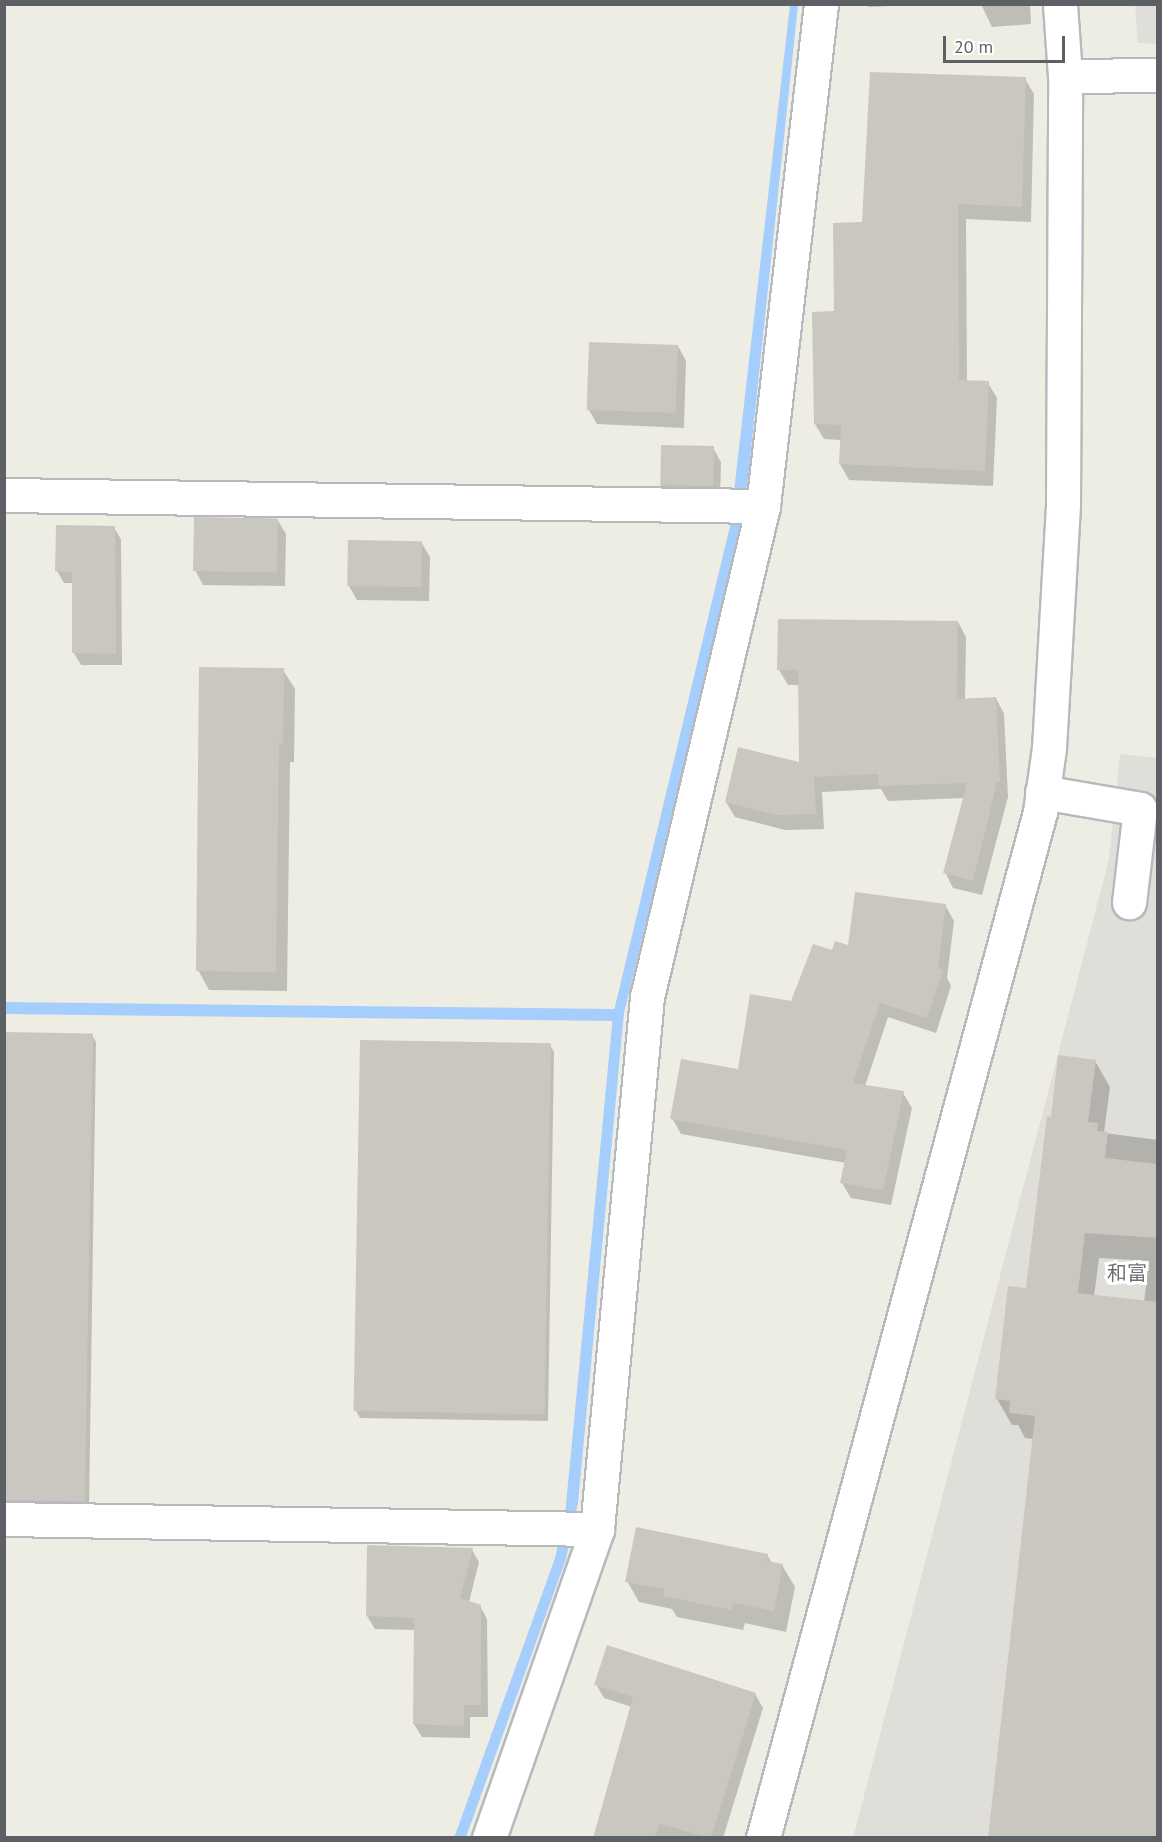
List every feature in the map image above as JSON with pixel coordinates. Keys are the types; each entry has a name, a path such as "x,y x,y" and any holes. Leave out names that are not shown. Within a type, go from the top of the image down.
{"street":[{"path":"489,1838 577,1528 647,998 746,506 821,4"},
{"path":"763,1838 946,1169 1042,792 1048,748 1063,504 1065,76 1060,4"},
{"path":"1065,76 1158,75"},
{"path":"4,495 746,506"},
{"path":"1042,792 1140,808 1129,902"},
{"path":"4,1519 577,1528"}],"shaded area":[{"path":"1135,5 1157,5 1157,44 1138,43"},
{"path":"1120,754 1157,758 1157,1837 853,1838 1109,859"}],"water":[{"path":"790,5 798,5 741,528 624,1013 578,1503 566,1559 466,1837 454,1838 555,1558 565,1515 613,1015 730,526"}],"building":[{"path":"870,72 1026,77 1022,207 958,204 959,380 989,381 985,471 839,464 841,425 814,424 812,312 834,311 833,223 862,222"},
{"path":"589,342 678,345 676,413 587,410"},
{"path":"661,445 714,446 713,486 660,485"},
{"path":"194,517 278,518 277,572 193,571"},
{"path":"56,525 115,526 116,654 72,653 72,572 55,571"},
{"path":"348,540 422,541 421,587 347,586"},
{"path":"778,619 958,621 957,699 996,697 1000,782 997,782 973,881 943,873 967,783 878,786 878,774 814,777 816,814 776,815 725,802 738,747 799,762 798,670 777,670"},
{"path":"199,667 284,668 283,743 279,743 276,972 196,971"},
{"path":"855,892 946,904 938,968 943,970 927,1018 880,1003 853,1083 904,1091 883,1190 840,1183 847,1150 670,1119 681,1059 738,1069 750,994 791,1001 813,944 832,950 835,941 848,945"},
{"path":"4,1032 93,1034 85,1501 4,1500"},
{"path":"360,1040 551,1043 544,1414 354,1411"},
{"path":"1058,1055 1096,1060 1088,1122 1098,1123 1097,1131 1108,1132 1105,1158 1158,1164 1158,1238 1085,1233 1078,1293 1158,1302 1158,1838 988,1838 1035,1416 1009,1413 1010,1401 995,1399 1008,1286 1026,1288 1047,1116 1051,1117"},
{"path":"636,1527 768,1554 767,1561 783,1564 774,1611 733,1603 732,1610 663,1596 664,1589 625,1582"},
{"path":"367,1545 473,1548 460,1598 481,1605 481,1705 464,1705 464,1726 413,1724 414,1618 366,1616"},
{"path":"607,1645 756,1693 711,1838 659,1824 655,1838 593,1838 633,1697 594,1685"}],"waterway":[{"path":"4,1008 613,1015"}],"district":[{"name":"和富","path":"1127,1273"}]}
